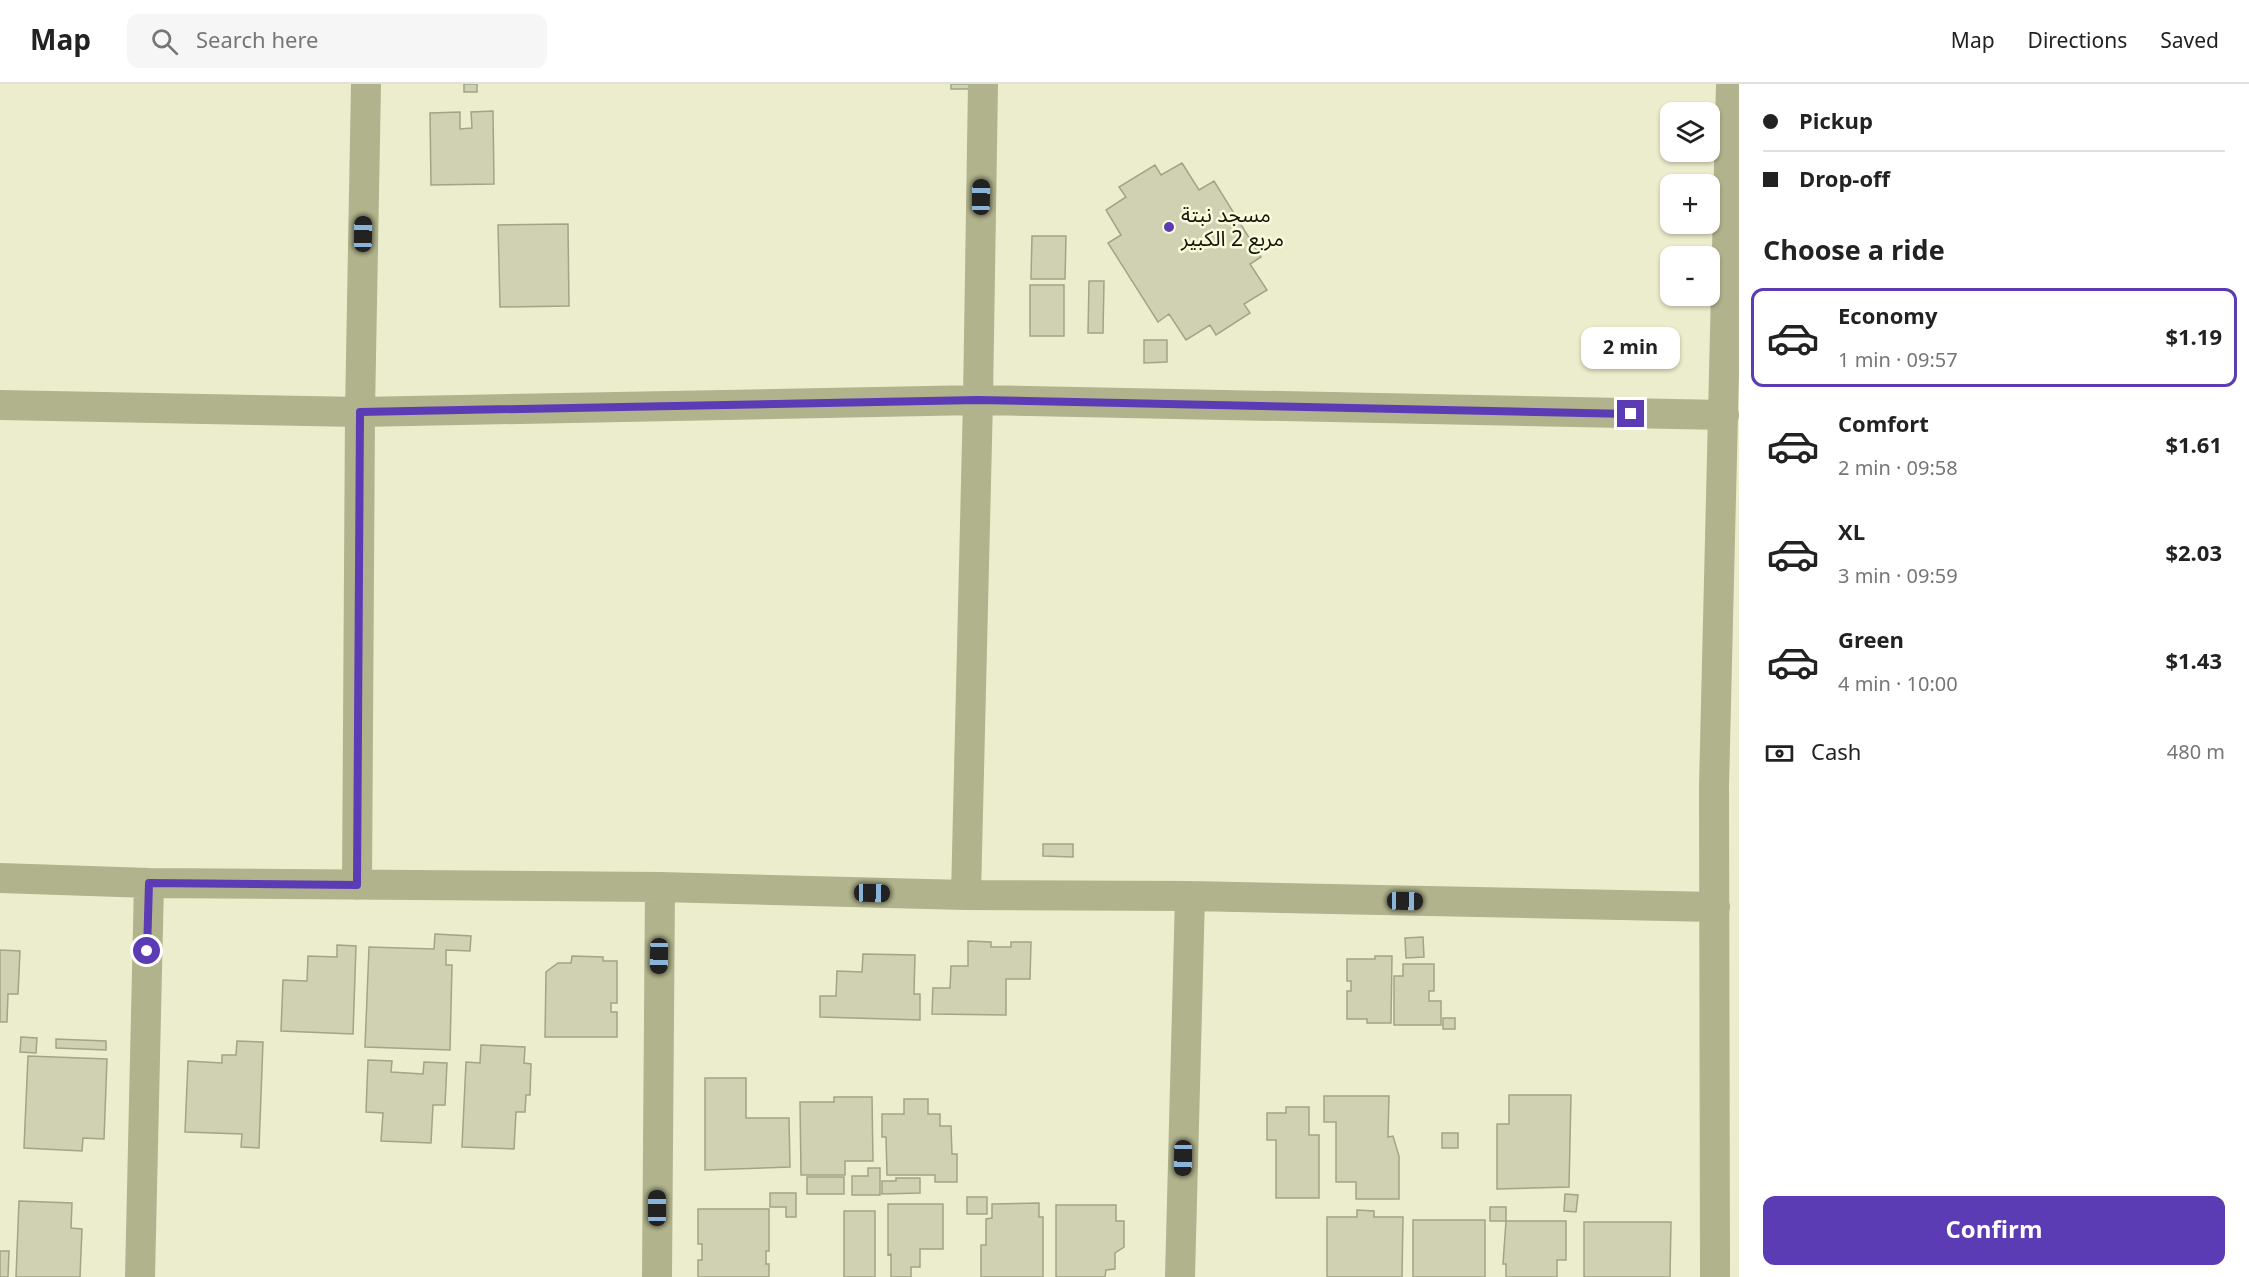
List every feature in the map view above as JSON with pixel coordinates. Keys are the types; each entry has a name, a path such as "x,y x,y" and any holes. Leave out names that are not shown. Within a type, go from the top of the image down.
{"street":[{"path":"357,885 360,412 366,84"},
{"path":"966,895 978,400 982,84"},
{"path":"1715,1277 1715,908 1726,786 1731,501 1724,416 1731,84"},
{"path":"0,405 360,412 978,400 1724,416"},
{"path":"0,878 149,883 660,887 966,895 1190,896 1715,908"},
{"path":"140,1277 149,883"},
{"path":"657,1277 660,887"},
{"path":"1180,1277 1190,896"}],"building":[{"path":"464,84 477,84 477,92 464,92"},
{"path":"951,84 970,84 970,89 951,89"},
{"path":"493,111 494,184 431,185 430,113 460,112 460,129 472,128 471,112"},
{"path":"1182,163 1199,190 1214,181 1261,257 1250,264 1267,290 1244,304 1250,313 1216,335 1210,325 1186,340 1169,314 1158,322 1108,243 1121,235 1106,210 1126,197 1119,187 1155,165 1161,175"},
{"path":"568,224 569,306 500,307 498,225"},
{"path":"1032,236 1066,236 1065,279 1031,279"},
{"path":"1089,281 1104,281 1103,333 1088,333"},
{"path":"1030,285 1064,285 1064,336 1030,336"},
{"path":"1144,340 1167,340 1167,362 1144,363"},
{"path":"1043,844 1073,844 1073,857 1043,856"},
{"path":"435,934 471,936 470,951 446,950 446,965 452,965 450,1050 365,1047 369,947 434,949"},
{"path":"1423,937 1424,957 1406,958 1405,938"},
{"path":"968,941 991,942 991,947 1011,947 1011,942 1031,942 1030,979 1006,979 1006,1015 932,1014 933,988 950,988 951,966 968,966"},
{"path":"337,945 356,946 353,1034 281,1031 283,980 307,981 308,956 337,957"},
{"path":"0,950 20,951 18,994 8,994 7,1022 0,1022"},
{"path":"863,954 915,955 914,994 920,994 920,1020 820,1017 820,996 836,996 837,971 862,972"},
{"path":"572,956 603,957 603,961 617,961 617,1003 611,1003 611,1012 617,1012 617,1037 545,1037 546,972 558,963 571,963"},
{"path":"1375,956 1392,956 1391,1023 1367,1023 1367,1019 1347,1019 1347,991 1351,991 1351,981 1347,981 1347,959 1375,959"},
{"path":"1403,964 1434,964 1434,991 1429,991 1429,1001 1441,1001 1441,1025 1394,1025 1394,976 1403,976"},
{"path":"1443,1018 1455,1018 1455,1029 1443,1029"},
{"path":"21,1037 37,1038 36,1053 20,1052"},
{"path":"56,1039 106,1041 106,1050 56,1048"},
{"path":"237,1041 263,1042 259,1148 241,1147 242,1134 185,1132 188,1061 222,1063 222,1055 236,1055"},
{"path":"481,1045 525,1047 524,1063 531,1064 530,1095 526,1095 525,1112 516,1112 514,1149 462,1147 466,1062 480,1063"},
{"path":"28,1056 107,1059 104,1139 83,1138 82,1151 24,1148"},
{"path":"368,1060 392,1061 391,1072 423,1074 424,1062 447,1063 445,1105 433,1105 431,1143 381,1141 383,1113 366,1112"},
{"path":"705,1078 746,1078 746,1118 789,1118 790,1167 705,1170"},
{"path":"1509,1095 1571,1095 1569,1187 1497,1189 1497,1124 1509,1124"},
{"path":"1324,1096 1389,1096 1388,1137 1393,1136 1399,1156 1399,1199 1356,1199 1356,1182 1336,1182 1336,1122 1324,1122"},
{"path":"834,1097 872,1097 873,1161 845,1161 845,1175 801,1175 800,1102 834,1102"},
{"path":"904,1099 928,1099 928,1114 940,1114 940,1126 951,1126 952,1154 957,1154 957,1182 935,1182 935,1175 887,1175 886,1137 882,1137 882,1114 904,1114"},
{"path":"1286,1107 1309,1107 1309,1135 1319,1135 1319,1198 1276,1198 1276,1140 1267,1140 1267,1113 1286,1113"},
{"path":"1442,1133 1458,1133 1458,1148 1442,1148"},
{"path":"868,1168 880,1168 880,1195 852,1195 852,1176 868,1176"},
{"path":"807,1177 844,1177 844,1194 807,1194"},
{"path":"896,1178 920,1178 920,1193 882,1194 882,1181 896,1181"},
{"path":"770,1193 796,1193 796,1217 786,1217 786,1207 770,1207"},
{"path":"1565,1194 1578,1195 1576,1212 1564,1211"},
{"path":"967,1197 987,1197 987,1214 967,1214"},
{"path":"19,1201 72,1203 71,1228 82,1229 80,1277 16,1277"},
{"path":"1039,1203 1039,1217 1043,1217 1043,1277 981,1277 981,1245 986,1245 986,1219 992,1218 992,1204"},
{"path":"888,1204 943,1204 943,1249 920,1249 920,1267 911,1267 911,1277 891,1277 891,1254 888,1255"},
{"path":"1056,1205 1116,1205 1116,1221 1124,1221 1124,1247 1115,1253 1115,1269 1106,1270 1105,1277 1056,1277"},
{"path":"1490,1207 1506,1207 1506,1221 1490,1221"},
{"path":"698,1209 769,1209 769,1251 766,1251 766,1264 769,1264 769,1277 698,1277 698,1260 702,1260 702,1244 698,1244"},
{"path":"1357,1210 1374,1211 1374,1217 1403,1217 1402,1277 1327,1277 1327,1217 1357,1217"},
{"path":"844,1211 875,1211 875,1277 844,1277"},
{"path":"1413,1220 1485,1220 1485,1277 1413,1277"},
{"path":"1506,1221 1566,1221 1566,1260 1557,1260 1557,1277 1506,1277 1506,1264 1503,1264"},
{"path":"1584,1222 1671,1222 1670,1277 1584,1277"},
{"path":"0,1251 9,1251 8,1277 0,1277"}],"place":[{"name":"مسجد نبتة مربع 2 الكبير","path":"1169,227"}],"route":[{"path":"147,951 149,883 357,885 360,412 978,400 1631,414"}]}
